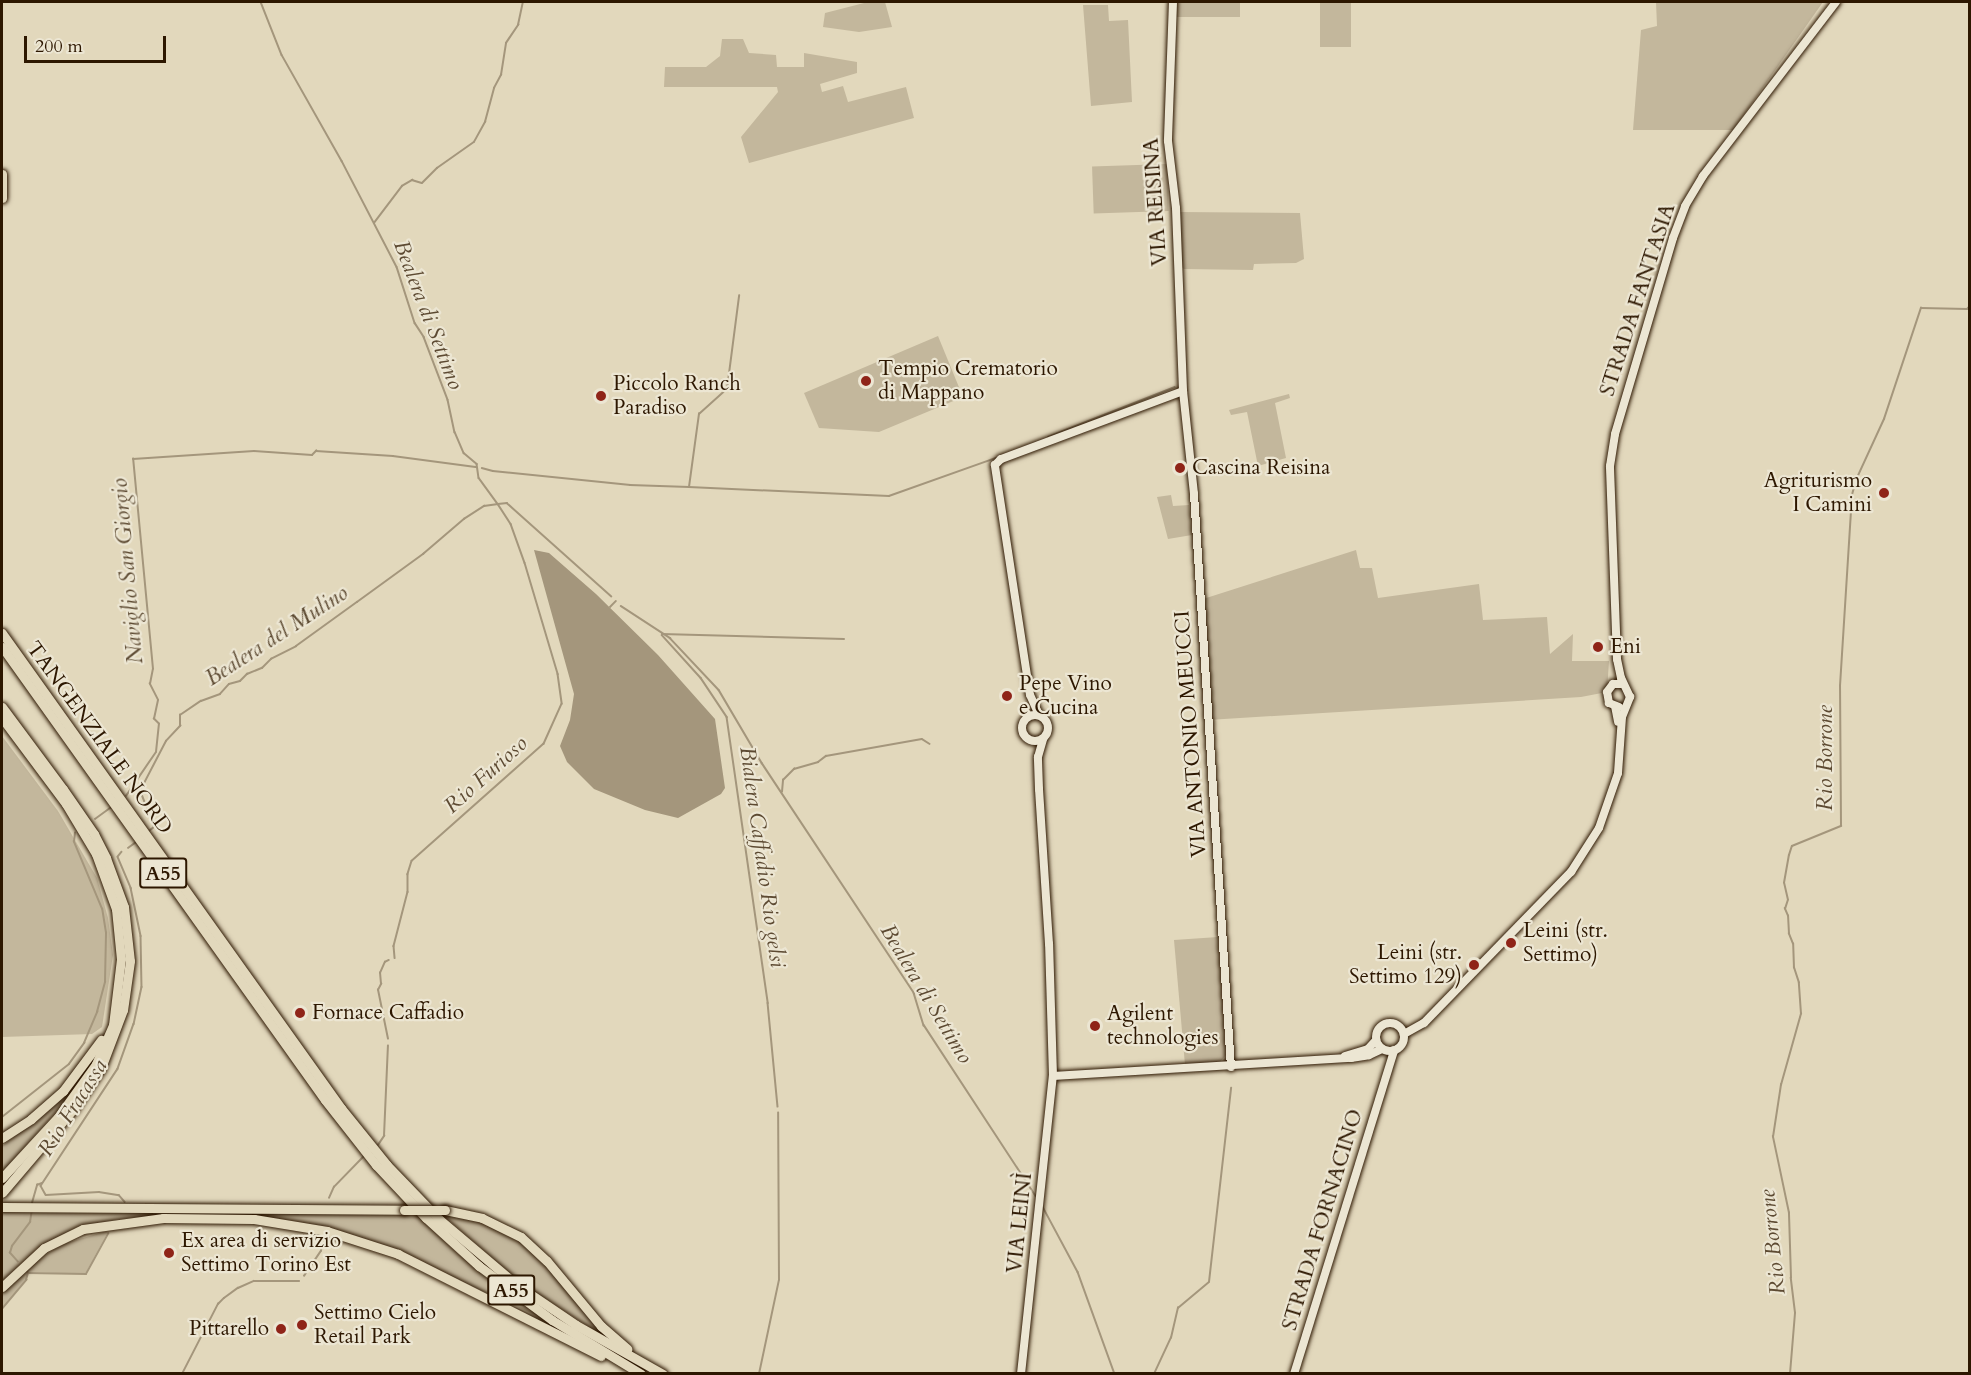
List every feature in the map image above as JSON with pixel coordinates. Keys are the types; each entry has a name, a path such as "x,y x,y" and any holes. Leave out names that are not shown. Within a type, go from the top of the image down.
{"highway":[{"path":"2,174 2,198"},
{"name":"TANGENZIALE NORD","path":"2,633 341,1108 387,1165 440,1220 517,1285 576,1325 662,1373"},
{"name":"TANGENZIALE NORD","path":"2,647 325,1100 376,1166 426,1218 479,1266 552,1320 636,1372"},
{"name":"A55","path":"2,707 94,834 106,858 124,907 130,961 123,1011 101,1068 74,1108 3,1189"},
{"name":"A55","path":"2,718 66,804 104,873 120,929 118,996 109,1037 84,1084 58,1117 2,1178"},
{"path":"2,1143 63,1091 89,1059 103,1037 118,996"},
{"path":"2,1138 31,1119"},
{"path":"2,1199 3,1189"},
{"name":"A55","path":"2,1207 445,1210 482,1218 521,1237 548,1261 611,1337 662,1373"},
{"name":"A55","path":"2,1287 29,1259 51,1243 69,1234 99,1226 144,1219 195,1216 280,1222 337,1234 398,1254 610,1362 636,1372"}],"street":[{"name":"VIA REISINA","path":"1173,2 1168,141 1176,208 1184,396"},
{"name":"STRADA FANTASIA","path":"1617,659 1610,466 1615,434 1673,238 1685,206 1703,176 1836,2"},
{"path":"1038,757 1031,741 1021,730 1026,718 1029,695 995,465 1001,459 1184,396"},
{"name":"VIA ANTONIO MEUCCI","path":"1184,396 1194,494 1231,1066"},
{"path":"1344,1056 1368,1049 1376,1040 1377,1030 1384,1023 1393,1023 1402,1030 1419,1027 1571,872 1599,828 1620,761 1622,717 1630,693 1623,684 1617,659"},
{"path":"1617,659 1613,684 1606,695 1609,703 1615,706 1627,703"},
{"path":"1613,684 1623,684"},
{"path":"1029,695 1039,715 1048,725 1038,757"},
{"path":"1615,706 1618,720 1615,780"},
{"path":"1026,718 1039,715"},
{"path":"1031,741 1043,739"},
{"name":"VIA LEINÌ","path":"1021,1374 1053,1076 1049,944 1038,757"},
{"path":"1053,1076 1231,1066 1344,1056 1362,1057 1382,1049 1394,1050 1401,1046 1402,1030"},
{"path":"1376,1040 1382,1049"},
{"name":"STRADA FORNACINO","path":"1382,1049 1387,1058 1385,1078"},
{"name":"STRADA FORNACINO","path":"1294,1374 1370,1134 1394,1050"}],"shaded area":[{"path":"868,2 885,2 892,27 859,32 823,27 825,13"},
{"path":"1173,2 1240,2 1240,17 1173,17"},
{"path":"1320,2 1351,2 1351,47 1320,47"},
{"path":"1656,2 1823,2 1733,130 1633,130 1641,30 1657,26"},
{"path":"1083,5 1108,5 1109,21 1128,20 1132,102 1091,106"},
{"path":"722,39 743,39 749,53 776,55 777,67 804,67 804,53 857,62 857,73 820,84 822,92 843,86 848,102 906,87 914,118 749,163 741,137 778,92 777,87 664,87 665,67 706,67 720,56"},
{"path":"1167,164 1169,211 1094,214 1092,167"},
{"path":"1179,212 1300,213 1304,259 1296,263 1254,264 1253,270 1184,269 1181,267"},
{"path":"938,336 963,397 879,432 819,428 804,393"},
{"path":"1289,394 1290,398 1275,403 1286,458 1258,466 1247,412 1231,415 1229,410"},
{"path":"1171,495 1173,506 1189,505 1192,535 1168,539 1157,497"},
{"path":"534,550 549,553 596,594 658,655 715,719 725,788 721,794 678,818 645,810 594,789 567,762 560,746 570,720 574,694"},
{"path":"1356,550 1360,568 1372,568 1378,598 1479,584 1483,620 1547,617 1550,654 1573,634 1572,661 1609,661 1607,692 1581,697 1208,720 1200,600"},
{"path":"2,736 58,811 97,878 108,918 113,955 102,1027 92,1034 2,1037"},
{"path":"1218,937 1226,1055 1219,1063 1185,1065 1174,940"},
{"path":"85,1073 64,1103 2,1172 2,1146 45,1113"},
{"path":"70,1210 185,1212 119,1219 77,1227 38,1248 2,1281 2,1212"},
{"path":"220,1212 416,1215 458,1254 544,1319 389,1248"},
{"path":"443,1215 455,1215 498,1227 534,1250 603,1336 520,1282"},
{"path":"108,1232 85,1274 28,1272 26,1279 2,1309 2,1294 29,1265 63,1244"}],"waterway":[{"name":"Bealera di Settimo","path":"261,2 282,55 342,161 397,267 415,323 424,337 448,400 455,432 464,453 477,464 479,478 498,504 507,503 611,596"},
{"path":"374,223 402,186 412,180 422,183 437,168 474,142 485,122 494,88 501,75 506,43 518,25 523,2"},
{"path":"482,468 630,485 689,487 699,414 727,389 739,296"},
{"name":"Rio Borrone","path":"1790,1374 1795,1313 1791,1278 1789,1213 1773,1137 1781,1085 1801,1014 1799,983 1794,968 1793,944 1785,909 1788,900 1784,883 1792,846 1841,826 1840,686 1852,495 1856,480 1884,419 1921,308 1967,309 1970,306"},
{"path":"1048,437 1175,387"},
{"name":"Naviglio San Giorgio","path":"126,796 156,752 159,724 154,719 158,700 150,684 153,669 133,459 254,451 312,455 316,451 393,456 475,467"},
{"path":"689,487 889,496 996,458"},
{"name":"Rio Furioso","path":"149,831 154,827 140,791 166,741 180,726 180,715 201,701 220,694 229,684 240,681 247,674 262,668 271,659 296,646 423,554 464,519 484,506 498,504 511,524 525,563 558,674 562,704 544,744 412,861 408,874 408,892 394,946 395,958"},
{"path":"610,607 616,601"},
{"name":"Bealera di Settimo","path":"621,606 670,638 719,690 762,763 914,993 924,1025 1036,1196"},
{"path":"662,634 844,639"},
{"name":"Bialera Caffadio Rio gelsi","path":"662,635 701,678 727,717 768,1003 778,1107"},
{"path":"782,792 783,780 794,769 818,762 826,756 922,739 930,744"},
{"name":"Naviglio San Giorgio","path":"95,819 110,808"},
{"name":"Naviglio San Giorgio","path":"2,1117 69,1064 84,1043 97,1012 105,982 106,933 102,909 74,842 75,833"},
{"path":"128,848 135,843"},
{"name":"Rio Fracassa","path":"122,852 118,857 131,888 141,936 142,987 134,1024 118,1069 41,1186 46,1195 99,1192 119,1195 125,1202"},
{"name":"Rio Furioso","path":"388,1039 378,990 381,984 380,973 385,962 389,960"},
{"name":"Rio Furioso","path":"378,1145 384,1136 388,1046"},
{"path":"1154,1374 1171,1338 1178,1308 1209,1282 1231,1088"},
{"name":"Bialera Caffadio Rio gelsi","path":"759,1374 779,1280 778,1113"},
{"name":"Rio Furioso","path":"329,1198 334,1187 364,1156"},
{"name":"Bealera del Mulino","path":"32,1203 37,1185 42,1183"},
{"name":"Bealera di Settimo","path":"1042,1205 1078,1272 1115,1374"},
{"name":"Bealera del Mulino","path":"18,1262 10,1253 12,1246 30,1222 32,1210"},
{"name":"Rio Fracassa","path":"28,1273 86,1274 108,1234"},
{"name":"Rio Furioso","path":"304,1276 321,1251 323,1235"},
{"name":"Bealera del Mulino","path":"2,1309 26,1280 28,1273 26,1270"},
{"name":"Rio Furioso","path":"182,1374 218,1304 224,1298 254,1281 299,1281"}],"place":[{"name":"Tempio Crematorio di Mappano","path":"866,381"},
{"name":"Piccolo Ranch Paradiso","path":"601,396"},
{"name":"Cascina Reisina","path":"1180,468"},
{"name":"Agriturismo I Camini","path":"1884,493"},
{"name":"Eni","path":"1598,647"},
{"name":"Pepe Vino e Cucina","path":"1007,696"},
{"name":"Leini (str. Settimo)","path":"1511,943"},
{"name":"Leini (str. Settimo 129)","path":"1474,965"},
{"name":"Fornace Caffadio","path":"300,1013"},
{"name":"Agilent technologies","path":"1095,1026"},
{"name":"Ex area di servizio Settimo Torino Est","path":"169,1253"},
{"name":"Settimo Cielo Retail Park","path":"302,1325"},
{"name":"Pittarello","path":"281,1329"}]}
